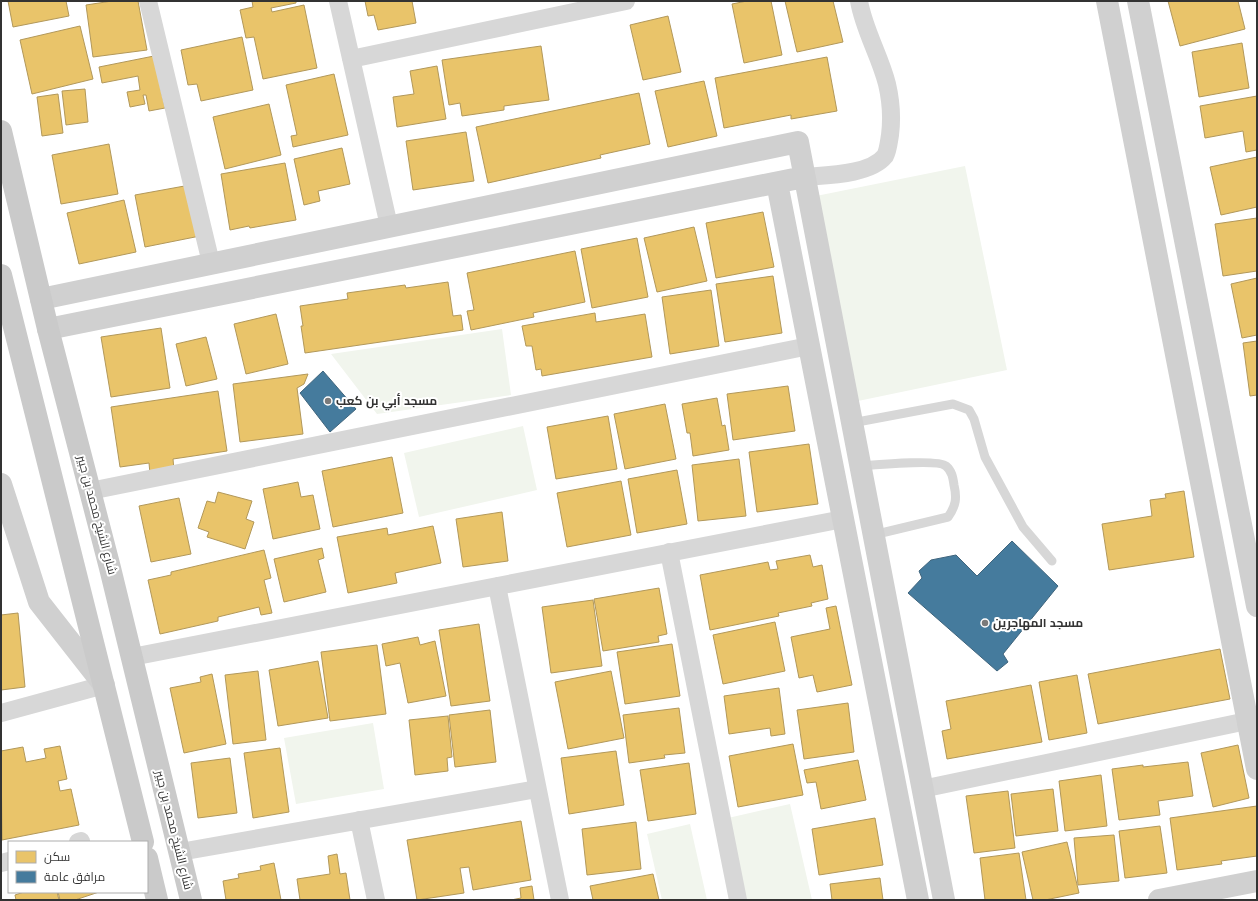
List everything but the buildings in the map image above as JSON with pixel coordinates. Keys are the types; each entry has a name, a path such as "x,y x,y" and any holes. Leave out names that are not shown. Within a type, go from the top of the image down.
{"main road":[{"name":"شارع الشيخ محمد بن جبير","path":"1,131 48,329 132,657 192,900"},
{"path":"1,275 143,841"},
{"path":"148,862 158,900"}],"street":[{"path":"148,1 211,263"},
{"path":"338,1 389,226"},
{"path":"351,59 626,1"},
{"path":"48,329 804,177 852,172 871,166 885,156 891,123 887,84 862,16 859,1"},
{"path":"1107,1 1257,769"},
{"path":"1138,1 1251,542 1257,606"},
{"path":"41,299 798,142 944,900"},
{"path":"777,183 918,900"},
{"path":"90,491 809,346"},
{"path":"1,484 39,602 104,685 1,713"},
{"path":"132,657 843,519"},
{"path":"669,552 738,900"},
{"path":"497,586 560,900"},
{"path":"922,789 1248,720"},
{"path":"180,852 538,789"},
{"path":"359,820 376,900"},
{"path":"1159,900 1257,881"}],"lane":[{"path":"852,423 953,404 969,410 974,419 985,457 1023,527 1052,561"},
{"path":"860,466 933,462 945,465 952,472 956,495 955,508 948,517 873,535"}],"shaded area":[{"path":"965,166 1007,370 858,401 816,196"},
{"path":"502,329 511,395 377,414 331,354"},
{"path":"523,426 537,490 419,517 404,453"},
{"path":"373,723 384,789 296,804 284,738"},
{"path":"790,804 812,900 746,900 728,818"},
{"path":"690,824 707,900 662,900 647,834"}],"place":[{"name":"مسجد أبي بن كعب","path":"328,401"},
{"name":"مسجد المهاجرين","path":"985,623"}]}
